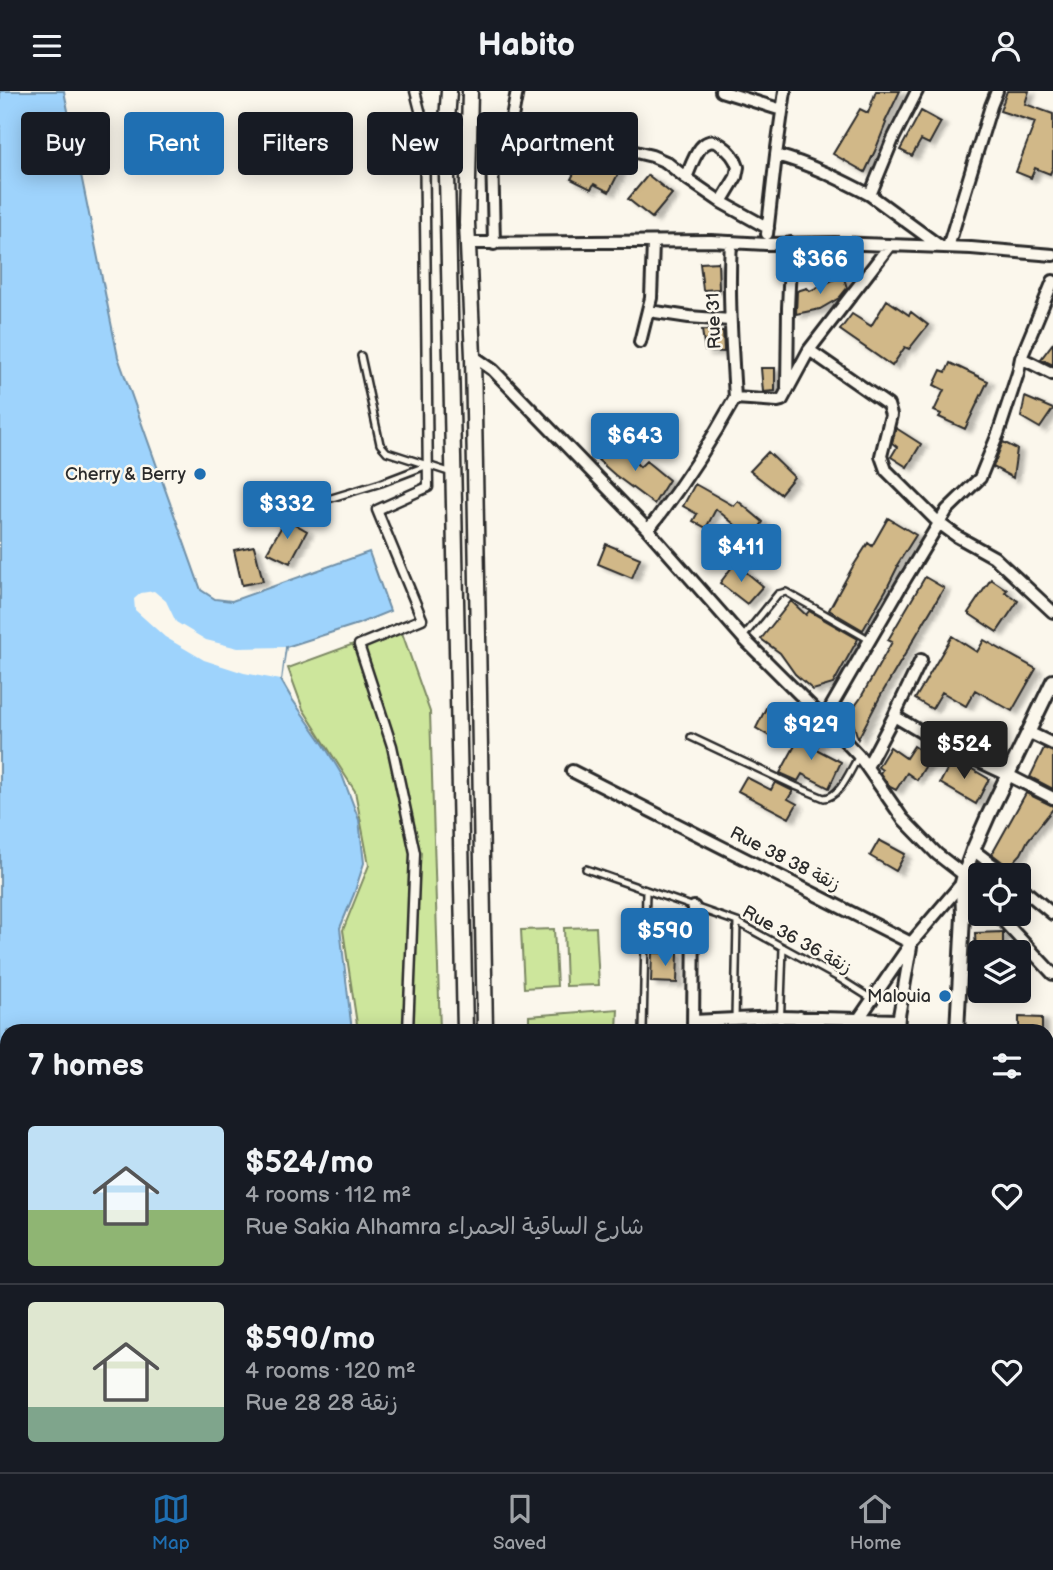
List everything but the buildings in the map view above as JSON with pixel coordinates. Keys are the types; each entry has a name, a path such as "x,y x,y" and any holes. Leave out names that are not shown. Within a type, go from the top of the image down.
{"main road":[{"path":"449,91 446,137 465,1024"},
{"path":"470,91 468,243 473,356 485,1024"}],"street":[{"path":"408,1024 415,853 392,746 359,645 422,619 377,510 428,487 424,126 415,91"},
{"path":"513,112 517,91"},
{"path":"721,91 782,110"},
{"path":"766,244 785,91"},
{"path":"870,195 917,91"},
{"path":"945,247 997,91"},
{"path":"686,178 693,160 706,142 715,141 733,156 738,167 736,177 721,202"},
{"path":"638,152 666,162 721,202 768,228"},
{"path":"776,155 827,172 870,195 945,247"},
{"path":"493,175 494,244"},
{"name":"Rue 31","path":"731,242 729,272 734,398"},
{"path":"468,243 835,243 1053,255"},
{"path":"640,342 651,297 653,243"},
{"path":"787,390 791,243"},
{"path":"648,530 712,439 734,398 778,401 783,399 809,351 890,245"},
{"path":"824,719 939,523 955,501 980,478 998,434 1021,358 1053,281"},
{"path":"649,311 730,320"},
{"path":"809,351 888,405 891,415 881,456 883,465 892,475 939,523 994,557 1053,612"},
{"path":"473,356 493,370 648,530 743,638 859,756 918,836 968,884"},
{"path":"1021,358 1053,374"},
{"path":"867,767 921,660"},
{"path":"957,1024 963,879 973,849 1052,684"},
{"path":"894,716 938,742 1053,798"},
{"path":"1028,732 1053,744"},
{"name":"Rue 38 زنقة 38","path":"572,771 911,943"},
{"path":"973,849 991,863"},
{"path":"860,1017 911,943 963,879"},
{"path":"1031,895 1053,913"},
{"path":"693,1024 694,907"},
{"path":"1008,926 1053,974"},
{"path":"898,1024 911,943"},
{"path":"707,1024 780,1017 860,1017 893,1024"},
{"path":"800,1017 800,1024"}],"lane":[{"path":"361,356 380,444 387,452 452,473"},
{"path":"279,515 381,483 428,465"},
{"path":"743,638 778,594 786,592 870,640"},
{"path":"691,737 824,798 836,793 859,756"},
{"name":"Rue 36 زنقة 36","path":"586,869 737,922 873,1000"},
{"path":"643,1024 646,890"},
{"path":"735,1020 737,922"},
{"path":"780,1024 783,947"}],"green space":[{"path":"400,627 430,712 440,1024 357,1024 343,930 369,865 355,791 303,709 288,668"},
{"path":"596,927 599,985 566,986 564,928"},
{"path":"554,929 557,986 524,988 521,930"},
{"path":"618,1009 617,1024 529,1024 529,1016"}],"water":[{"path":"0,91 64,91 68,112 21,112 21,175 81,175 118,357 201,590 215,599 232,601 369,552 390,611 286,647 281,680 342,775 359,820 364,863 340,928 351,1024 0,1024"}],"pier":[{"path":"154,591 166,601 176,622 206,640 238,648 285,647 281,680 244,673 204,660 165,637 135,610 134,599 141,593"}],"place":[{"name":"Cherry & Berry","path":"200,474"},
{"name":"Malouia","path":"945,996"}]}
